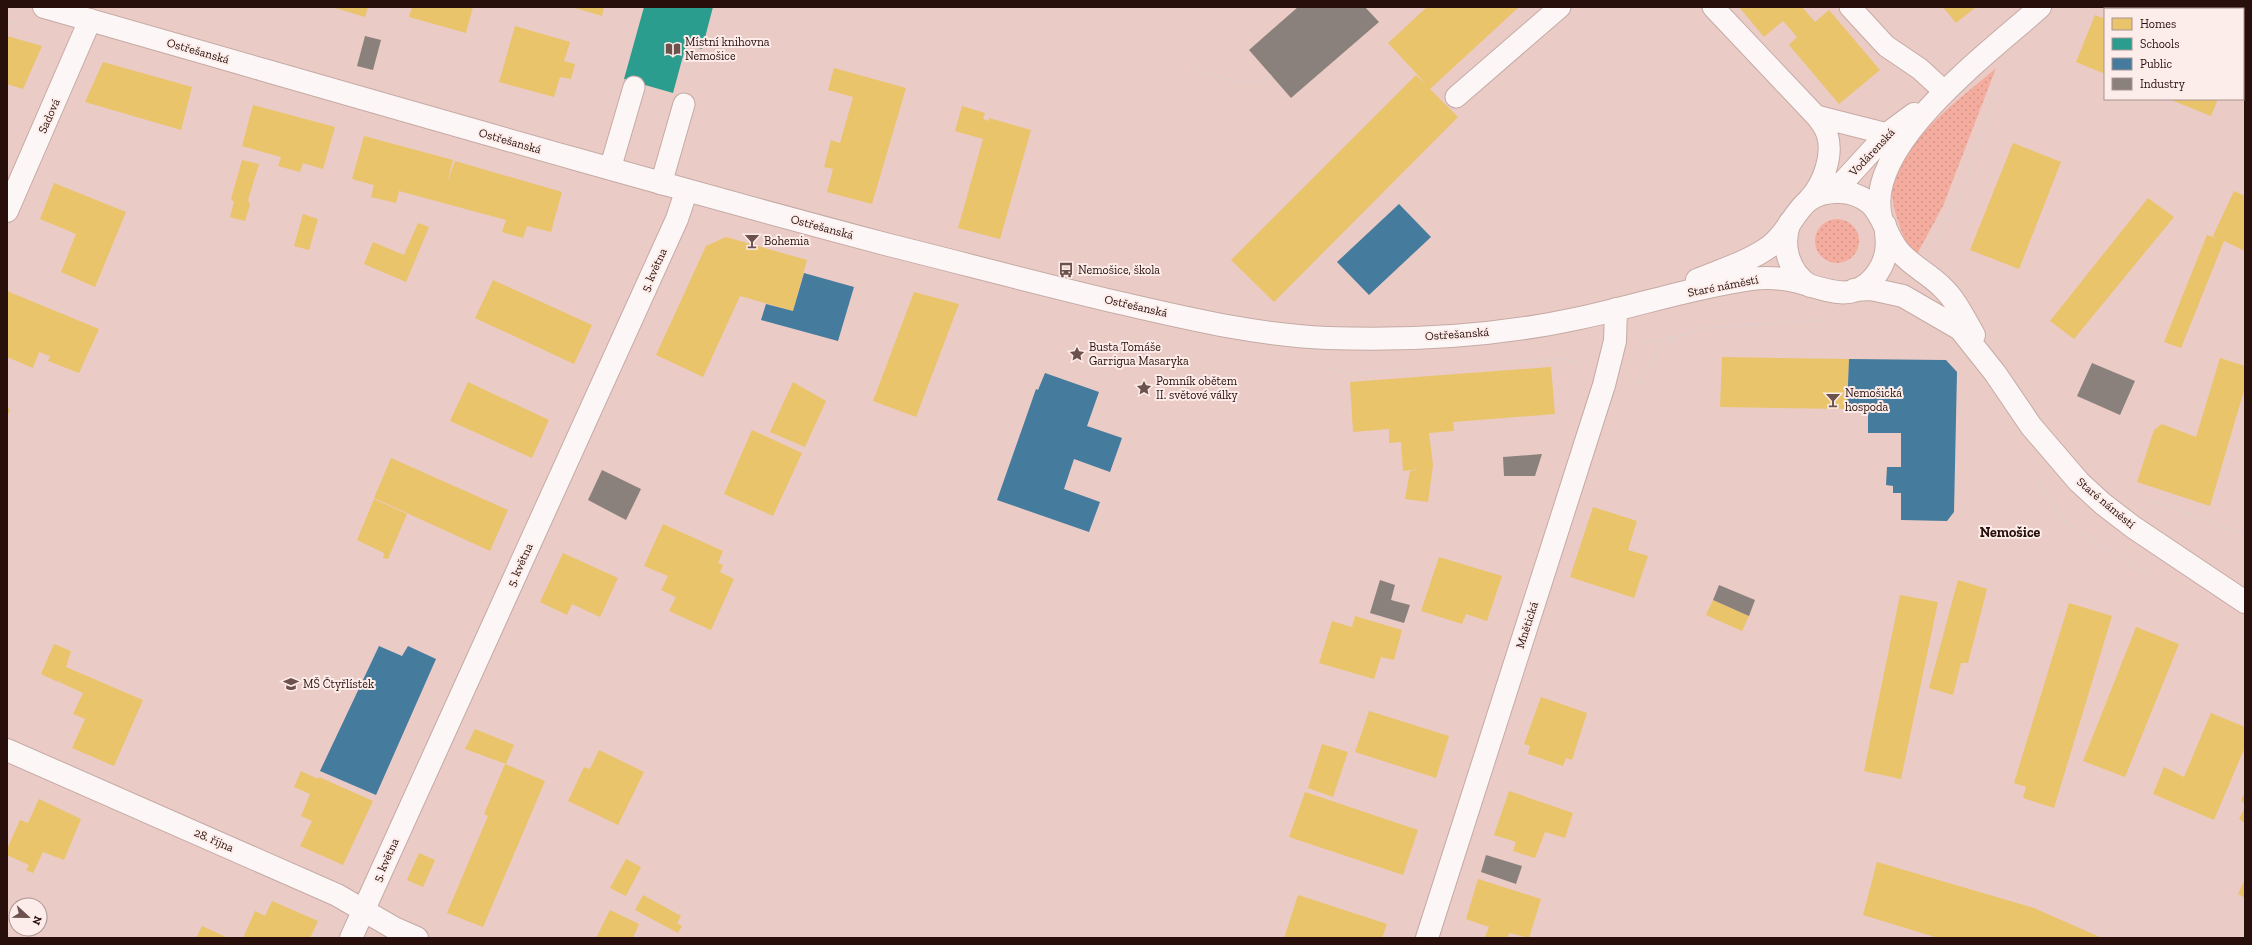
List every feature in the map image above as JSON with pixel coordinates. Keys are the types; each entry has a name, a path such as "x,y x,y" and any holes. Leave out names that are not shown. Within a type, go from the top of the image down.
{"street":[{"name":"Ostřešanská","path":"44,7 686,192 1021,279 1181,317 1275,334 1380,338 1456,334 1525,328 1616,309"},
{"name":"Vodárenská","path":"1813,197 1844,181 1887,134 1944,92 1997,45 2034,9"},
{"name":"Sadová","path":"7,211 90,20"},
{"name":"Vodárenská","path":"1883,221 1878,195 1880,184 1889,161 1908,133 1944,92"},
{"name":"5. května","path":"351,938 677,219 686,192"},
{"name":"Staré náměstí","path":"1652,300 1762,252 1779,238 1791,219 1813,197 1835,192 1852,194 1869,202 1883,221 1896,248 1950,294 1995,373"},
{"name":"Staré náměstí","path":"1791,219 1786,235 1789,260 1800,278 1816,289"},
{"name":"Staré náměstí","path":"1854,290 1872,278 1884,260 1888,243 1883,221"},
{"name":"Staré náměstí","path":"1616,309 1751,279 1771,277 1796,282 1816,289 1839,293 1867,289 1886,290 1914,301 1960,329 1995,373 2031,426 2078,482 2133,527 2245,602"},
{"name":"Mnětická","path":"1427,938 1604,385 1615,342 1616,309"},
{"name":"28. října","path":"7,750 337,895 417,938"}],"lane":[{"path":"1456,97 1560,7"},
{"path":"1713,7 1816,116 1827,134 1829,146 1824,176 1813,197"},
{"path":"1850,7 1886,46 1920,69 1944,92"},
{"path":"610,170 634,87"},
{"path":"661,184 684,104"},
{"path":"1816,116 1887,134"}],"path":[{"path":"1919,269 1942,231 1963,188 2007,66 2004,53 1997,45"},
{"path":"1197,70 1241,82 1263,81 1271,75"},
{"path":"1616,309 1644,343 1673,338 1703,328 1822,320"},
{"path":"2032,474 2062,520 2147,575"},
{"path":"2146,499 2245,535"},
{"path":"2232,629 2245,637"}],"shaded area":[{"path":"1996,68 1943,206 1916,256 1905,239 1895,210 1892,191 1896,174 1905,157 1917,140 1933,123"},
{"path":"1837,219 1849,223 1855,229 1859,241 1855,253 1849,259 1837,263 1825,259 1819,253 1815,241 1819,229 1825,223"}],"building: Homes":[{"path":"332,7 368,7 365,17"},
{"path":"412,7 473,7 466,33 409,17"},
{"path":"572,7 604,7 602,16"},
{"path":"1427,7 1519,7 1430,89 1458,117 1274,302 1231,260 1416,75 1427,85 1388,43"},
{"path":"1739,7 1802,7 1815,22 1829,10 1880,70 1839,104 1789,45 1797,37 1783,21 1764,37"},
{"path":"1943,7 1976,7 1956,23"},
{"path":"2095,15 2104,19 2104,74 2076,62"},
{"path":"515,26 570,42 564,61 575,64 571,79 560,77 554,97 499,82"},
{"path":"7,36 42,46 23,89 7,84"},
{"path":"103,62 192,87 181,130 85,102"},
{"path":"834,68 906,88 872,204 827,192 833,169 824,167 831,140 840,143 853,97 828,90"},
{"path":"2171,100 2218,100 2211,116"},
{"path":"253,105 335,127 323,169 303,163 300,172 278,166 281,157 242,146"},
{"path":"962,106 985,113 983,119 988,121 989,118 1031,130 1000,239 958,228 983,139 955,131"},
{"path":"364,136 453,160 447,183 455,161 562,192 551,232 527,226 523,238 502,232 506,220 399,191 396,203 371,197 374,185 352,179"},
{"path":"2013,143 2061,162 2019,269 1970,250"},
{"path":"242,160 259,164 248,200 250,205 245,221 230,217 234,202 231,199"},
{"path":"54,183 126,212 95,287 61,272 76,234 40,219"},
{"path":"2234,191 2245,196 2245,251 2224,241 2181,348 2164,342 2207,235 2219,239 2213,236"},
{"path":"2148,198 2174,217 2074,339 2050,321"},
{"path":"303,214 318,219 309,250 294,246"},
{"path":"418,223 429,227 406,282 364,264 373,242 404,255"},
{"path":"726,237 807,260 793,311 740,296 703,377 656,355 706,246"},
{"path":"493,280 592,325 574,364 475,318"},
{"path":"7,291 99,329 79,373 48,361 50,356 39,352 33,368 7,357"},
{"path":"914,292 959,304 916,417 873,401"},
{"path":"1722,357 1849,359 1847,409 1720,407"},
{"path":"2220,358 2245,366 2245,387 2210,506 2137,482 2154,430 2162,424 2196,437"},
{"path":"1551,367 1555,414 1453,422 1454,431 1429,433 1433,465 1428,502 1405,499 1410,471 1420,469 1403,471 1401,442 1389,443 1389,429 1353,432 1350,382"},
{"path":"468,382 549,420 532,458 450,421"},
{"path":"793,382 826,401 805,447 770,432"},
{"path":"7,408 10,409 7,417"},
{"path":"752,430 802,453 773,516 724,494"},
{"path":"391,458 508,510 490,551 374,498"},
{"path":"374,499 407,514 388,559 383,558 384,553 357,540"},
{"path":"1593,507 1637,521 1628,550 1648,556 1634,598 1570,577"},
{"path":"663,524 723,551 718,563 723,565 720,572 734,579 711,630 669,611 676,597 661,590 668,576 644,566"},
{"path":"563,553 618,578 600,617 572,604 567,615 540,602"},
{"path":"1439,557 1502,576 1487,621 1466,614 1462,624 1421,611"},
{"path":"1958,580 1987,589 1968,663 1961,663 1953,695 1929,688"},
{"path":"1900,595 1938,602 1901,779 1864,771"},
{"path":"1713,600 1749,616 1742,631 1706,615"},
{"path":"2069,603 2112,616 2054,808 2023,798 2026,787 2014,783"},
{"path":"1355,616 1402,630 1394,660 1381,657 1374,679 1319,663 1332,621 1352,627"},
{"path":"2136,627 2179,644 2125,777 2083,761"},
{"path":"54,644 71,651 66,667 143,700 114,766 72,748 85,719 73,714 83,693 59,682 60,678 58,682 41,674"},
{"path":"1541,697 1587,713 1572,760 1566,758 1563,766 1528,754 1530,746 1524,744"},
{"path":"1369,711 1449,736 1436,778 1355,752"},
{"path":"2211,713 2245,727 2245,747 2214,820 2153,794 2164,767 2184,777"},
{"path":"475,729 514,745 506,764 465,749"},
{"path":"1322,744 1348,752 1333,797 1308,788"},
{"path":"599,750 644,772 618,825 568,801 584,767 590,769"},
{"path":"505,764 545,781 483,927 447,913 488,816 484,814"},
{"path":"301,771 318,779 319,777 373,801 343,865 300,846 312,821 301,816 310,794 294,787"},
{"path":"1509,791 1573,813 1565,838 1545,832 1535,858 1513,851 1516,842 1494,835"},
{"path":"1305,792 1418,830 1403,875 1289,837"},
{"path":"2245,792 2245,805 2241,800"},
{"path":"39,799 81,819 64,860 43,852 33,873 26,870 29,865 7,855 7,849 20,820 28,823"},
{"path":"2245,807 2245,823 2239,819"},
{"path":"419,853 435,860 423,887 407,880"},
{"path":"626,859 641,867 626,896 610,888"},
{"path":"1877,862 2034,908 2102,938 1938,938 1863,915"},
{"path":"1478,879 1541,899 1529,938 1509,933 1508,938 1488,938 1485,937 1489,927 1466,919"},
{"path":"2245,879 2245,898 2238,894"},
{"path":"643,895 681,916 677,923 682,926 678,933 635,910"},
{"path":"1298,895 1387,924 1382,938 1284,938"},
{"path":"272,901 318,921 310,938 243,938 255,911 265,916"},
{"path":"610,910 639,924 633,938 596,938"},
{"path":"202,926 228,938 196,938"}],"building: Schools":[{"path":"644,7 713,7 702,49 686,45 673,93 624,79"}],"building: Public":[{"path":"1399,204 1431,237 1369,295 1337,262"},
{"path":"804,273 854,287 838,341 761,320 766,304 793,311"},
{"path":"1849,359 1946,360 1957,372 1954,512 1947,521 1901,520 1901,493 1893,493 1893,486 1886,485 1887,467 1901,467 1901,433 1868,433 1868,408 1847,409"},
{"path":"1045,373 1099,392 1087,426 1122,438 1110,472 1074,459 1064,489 1100,502 1089,532 997,500 1036,389 1038,390"},
{"path":"379,646 402,656 408,646 436,659 376,795 320,771"}],"building: Industry":[{"path":"1298,7 1365,7 1379,22 1291,98 1249,50"},
{"path":"365,36 381,40 373,70 357,66"},
{"path":"2092,363 2135,381 2120,415 2077,396"},
{"path":"1542,454 1535,476 1504,476 1503,457"},
{"path":"602,470 641,489 626,520 588,500"},
{"path":"1380,580 1395,585 1391,600 1410,605 1404,623 1370,613"},
{"path":"1719,585 1755,600 1749,616 1713,600"},
{"path":"1486,855 1522,866 1516,884 1481,872"}],"place":[{"name":"Místní knihovna Nemošice","path":"673,49"},
{"name":"Bohemia","path":"752,241"},
{"name":"Nemošice, škola","path":"1066,270"},
{"name":"Busta Tomáše Garrigua Masaryka","path":"1077,354"},
{"name":"Pomník obětem II. světové války","path":"1144,388"},
{"name":"Nemošická hospoda","path":"1833,400"},
{"name":"MŠ Čtyřlístek","path":"291,684"}],"district":[{"name":"Nemošice","path":"2010,532"}]}
